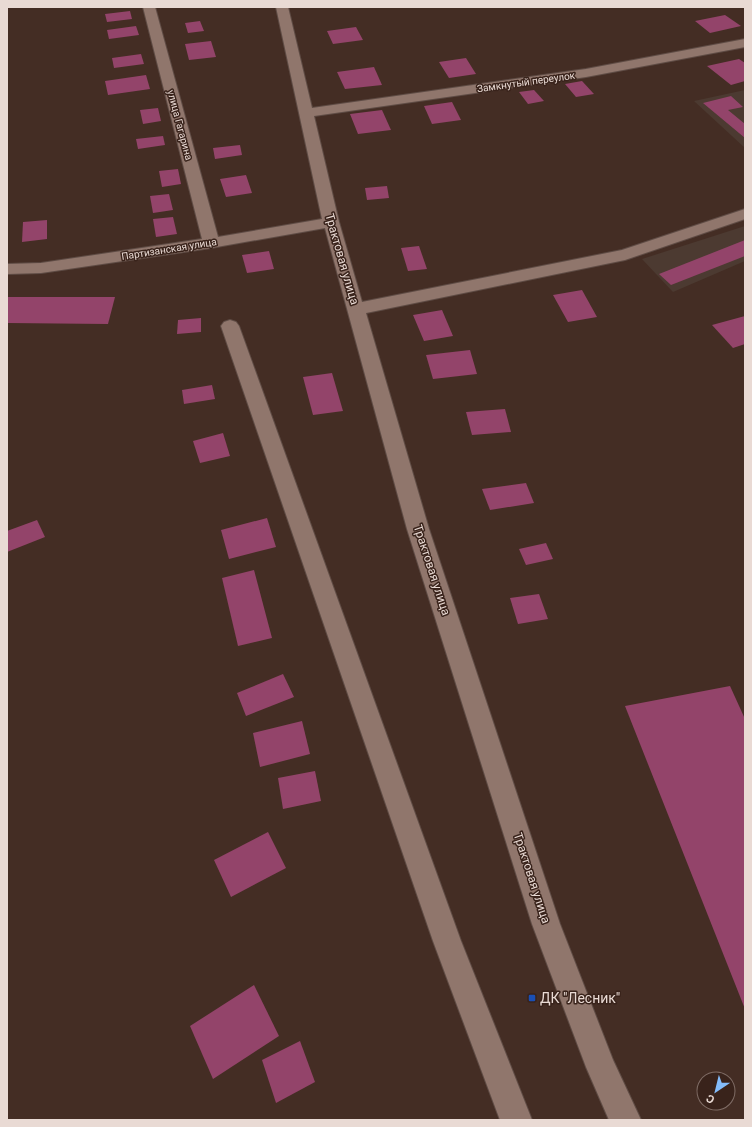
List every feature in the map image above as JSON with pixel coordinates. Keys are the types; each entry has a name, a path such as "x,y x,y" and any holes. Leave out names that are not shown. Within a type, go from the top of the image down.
{"street":[{"name":"улица Гагарина","path":"149,7 212,242"},
{"name":"Трактовая улица","path":"282,7 331,222 418,529 546,924 604,1074 625,1120"},
{"name":"Замкнутый переулок","path":"305,113 586,73 745,44"},
{"path":"356,309 625,255 745,214"},
{"name":"Партизанская улица","path":"7,269 41,268 331,222"},
{"path":"230,326 446,942 516,1120"}],"shaded area":[{"path":"745,90 745,148 694,101"},
{"path":"745,226 745,261 673,292 642,259"}],"building":[{"path":"130,11 132,19 107,22 105,14"},
{"path":"725,15 741,26 710,33 695,21"},
{"path":"200,21 204,31 188,33 185,23"},
{"path":"136,26 139,35 109,39 107,30"},
{"path":"356,27 363,40 333,44 327,31"},
{"path":"211,41 216,57 189,60 185,44"},
{"path":"141,54 144,64 114,68 112,58"},
{"path":"466,58 476,74 449,78 439,62"},
{"path":"739,59 745,63 745,81 731,85 707,66"},
{"path":"374,67 382,85 345,89 337,72"},
{"path":"146,75 150,89 108,95 105,81"},
{"path":"582,81 594,94 576,97 565,84"},
{"path":"534,90 544,101 528,104 519,92"},
{"path":"731,96 743,107 728,110 745,124 745,138 703,103"},
{"path":"452,102 461,120 432,124 424,106"},
{"path":"158,108 161,121 143,124 140,110"},
{"path":"382,110 391,130 358,134 350,114"},
{"path":"163,136 165,145 138,149 136,139"},
{"path":"240,145 242,155 215,159 213,148"},
{"path":"178,169 181,184 162,187 159,171"},
{"path":"246,175 252,193 226,197 220,179"},
{"path":"387,186 389,198 367,200 365,188"},
{"path":"169,194 173,210 153,213 150,196"},
{"path":"173,217 177,234 156,237 153,219"},
{"path":"47,220 47,239 22,242 23,222"},
{"path":"745,240 745,256 671,285 659,274"},
{"path":"419,246 427,269 408,271 401,248"},
{"path":"269,251 274,269 247,273 242,255"},
{"path":"582,290 597,317 568,322 553,295"},
{"path":"7,297 115,297 108,324 7,323"},
{"path":"442,310 453,336 424,341 413,315"},
{"path":"745,316 745,344 733,348 712,325"},
{"path":"201,318 201,332 177,334 178,320"},
{"path":"470,350 477,374 433,379 426,355"},
{"path":"332,373 343,411 313,415 303,377"},
{"path":"212,385 215,399 184,404 182,390"},
{"path":"505,409 511,432 472,435 466,412"},
{"path":"223,433 230,456 200,463 193,441"},
{"path":"526,483 534,503 490,510 482,489"},
{"path":"267,518 276,547 229,559 221,530"},
{"path":"37,520 45,537 7,552 7,531"},
{"path":"546,543 553,559 526,565 519,549"},
{"path":"254,570 272,638 238,646 222,578"},
{"path":"539,594 548,619 518,624 510,598"},
{"path":"283,674 294,697 246,716 237,693"},
{"path":"730,686 745,719 745,1009 625,706"},
{"path":"302,721 310,754 260,767 253,733"},
{"path":"315,771 321,801 283,809 278,778"},
{"path":"268,832 286,868 231,897 214,860"},
{"path":"254,985 279,1036 213,1079 190,1026"},
{"path":"300,1041 315,1082 276,1103 262,1060"}],"place":[{"name":"ДК \"Лесник\"","path":"532,998"}]}
